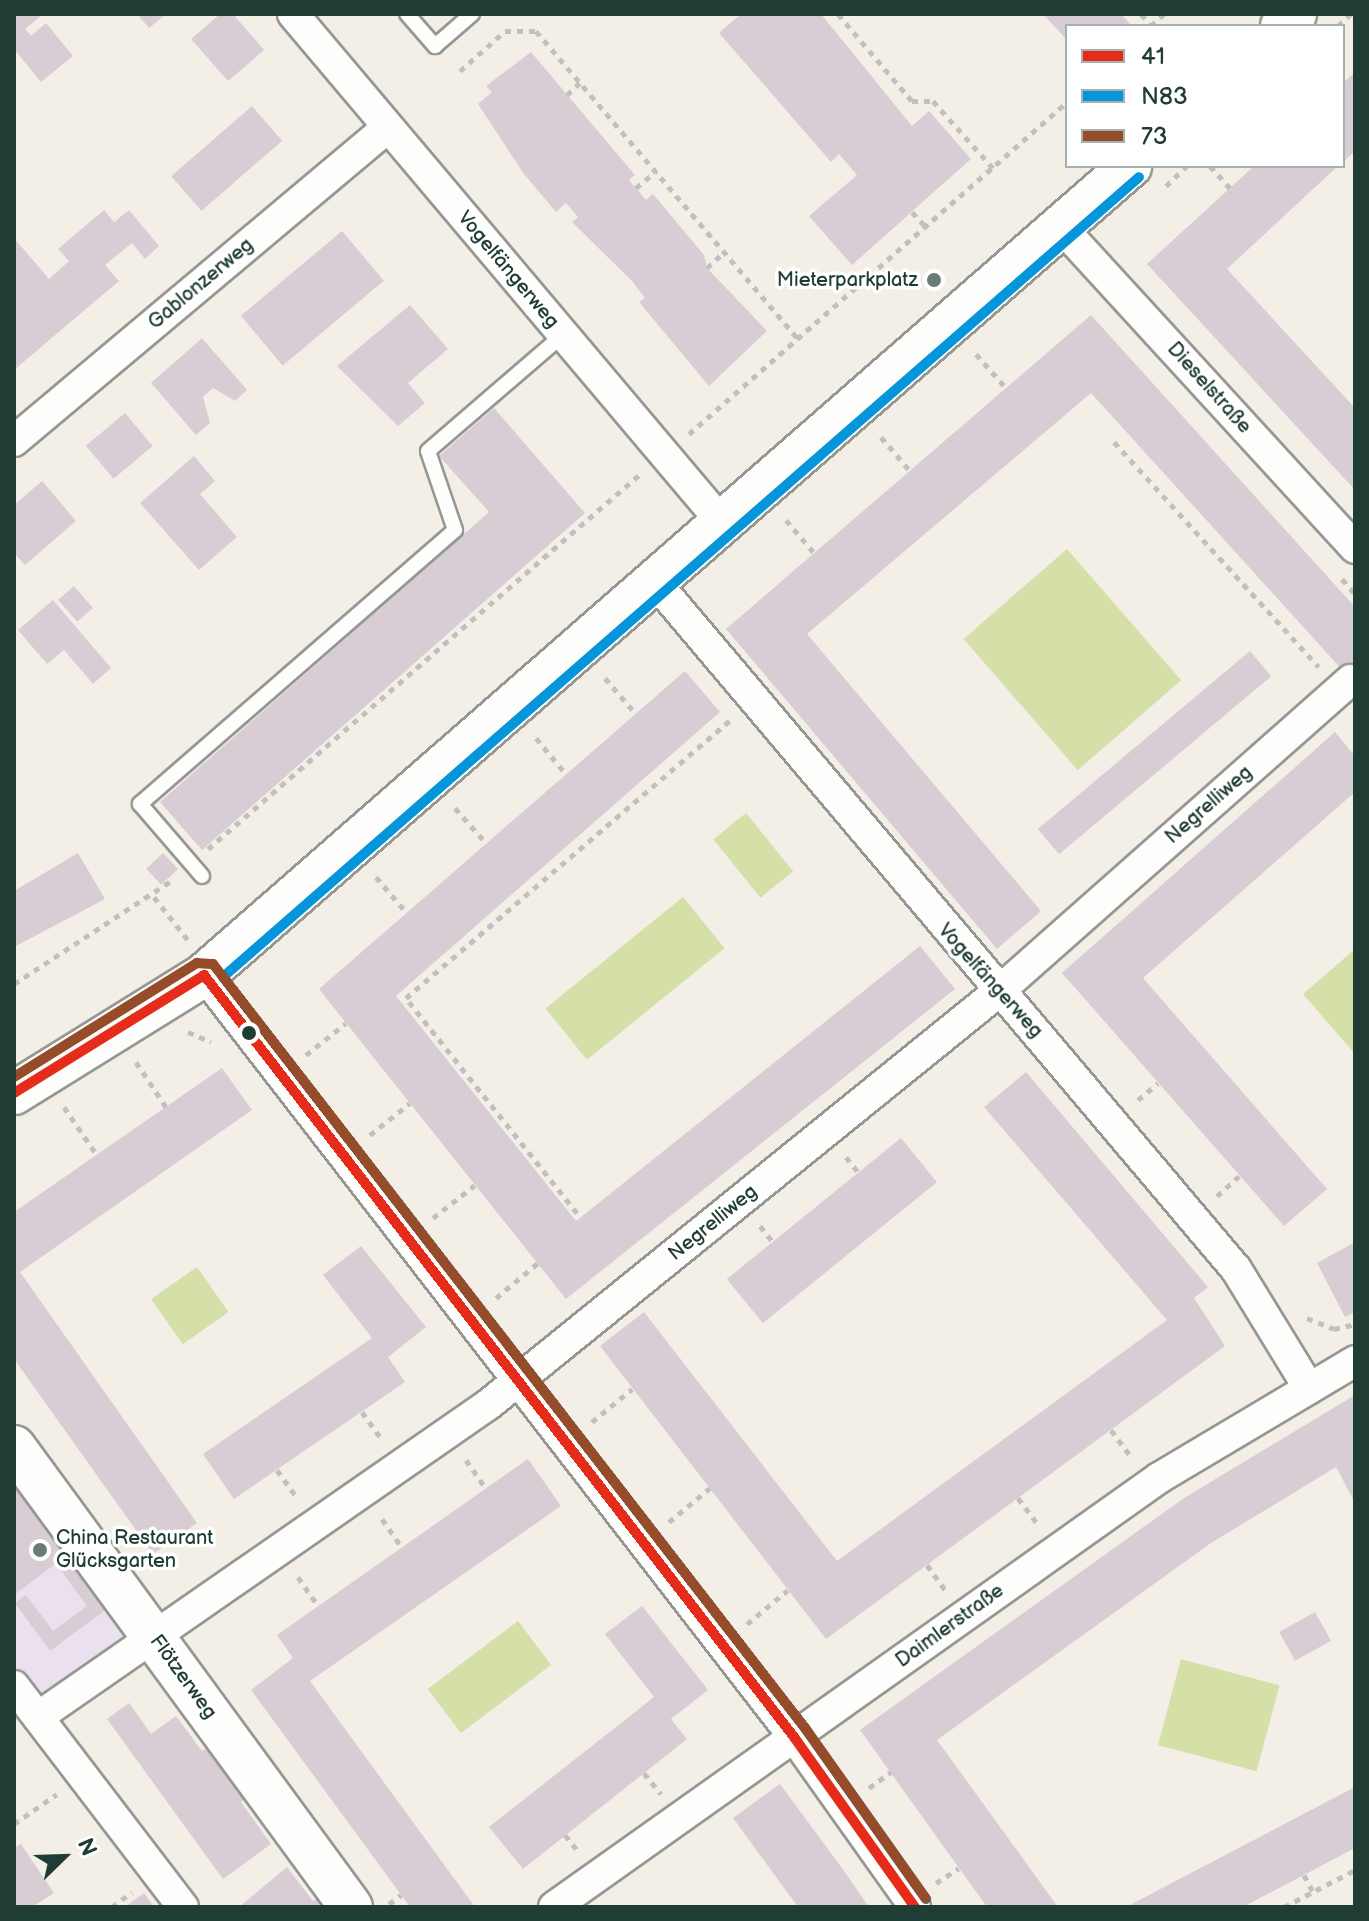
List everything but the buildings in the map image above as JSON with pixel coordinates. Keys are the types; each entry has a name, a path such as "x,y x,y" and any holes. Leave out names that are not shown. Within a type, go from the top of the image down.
{"street":[{"name":"Vogelfängerweg","path":"293,14 724,525"},
{"name":"Gablonzerweg","path":"14,441 388,127"},
{"path":"14,1093 198,960 656,583 1128,168"},
{"name":"Dieselstraße","path":"1062,228 1355,548"},
{"name":"Vogelfängerweg","path":"656,583 998,992 1236,1269 1309,1388"},
{"name":"Negrelliweg","path":"38,1717 518,1381 998,992 1344,672"},
{"path":"198,960 794,1737 930,1896"},
{"name":"Daimlerstraße","path":"554,1907 1159,1478 1355,1361"},
{"name":"Flötzerweg","path":"14,1447 351,1907"},
{"path":"14,1686 183,1907"}],"lane":[{"path":"407,14 435,46 472,14"},
{"path":"202,876 140,804 455,530 428,451 563,335"}],"path":[{"path":"838,14 912,101 933,101 993,168"},
{"path":"460,71 505,31 536,31 798,339"},
{"path":"567,95 581,82"},
{"path":"685,437 1065,104"},
{"path":"1212,168 1230,188"},
{"path":"636,188 656,171"},
{"path":"912,212 926,227"},
{"path":"707,268 724,252"},
{"path":"976,354 1007,389"},
{"path":"881,437 911,472"},
{"path":"1114,442 1325,674 1344,672"},
{"path":"14,984 154,897 643,471 633,460"},
{"path":"786,520 815,554"},
{"path":"605,678 636,714"},
{"path":"725,705 745,728"},
{"path":"577,1213 406,998 735,716"},
{"path":"536,738 566,774"},
{"path":"455,808 487,844"},
{"path":"376,877 407,913"},
{"path":"154,897 198,960"},
{"path":"305,1056 346,1023"},
{"path":"186,1031 215,1045"},
{"path":"296,1045 314,1068"},
{"path":"136,1062 166,1107"},
{"path":"1128,1109 1158,1083"},
{"path":"368,1136 410,1103"},
{"path":"64,1107 97,1155"},
{"path":"359,1125 377,1148"},
{"path":"1208,1203 1240,1175"},
{"path":"433,1218 475,1185"},
{"path":"424,1207 442,1230"},
{"path":"496,1298 538,1263"},
{"path":"487,1287 504,1308"},
{"path":"1294,1305 1319,1326 1355,1324"},
{"path":"592,1422 632,1389"},
{"path":"362,1412 386,1447"},
{"path":"585,1413 601,1435"},
{"path":"1111,1430 1135,1462"},
{"path":"374,1455 398,1439"},
{"path":"459,1450 486,1489"},
{"path":"1123,1471 1145,1456"},
{"path":"277,1470 302,1505"},
{"path":"669,1522 710,1488"},
{"path":"289,1514 314,1497"},
{"path":"1018,1498 1042,1529"},
{"path":"375,1509 402,1548"},
{"path":"659,1509 677,1533"},
{"path":"1030,1537 1050,1523"},
{"path":"927,1565 950,1597"},
{"path":"291,1567 318,1606"},
{"path":"938,1605 961,1588"},
{"path":"747,1624 788,1590"},
{"path":"739,1613 756,1635"},
{"path":"867,1789 891,1772"},
{"path":"644,1773 666,1800"},
{"path":"859,1777 876,1801"},
{"path":"14,1824 68,1787"},
{"path":"654,1808 678,1790"},
{"path":"930,1896 959,1868"},
{"path":"1284,1907 1355,1870"},
{"path":"926,1873 930,1896"},
{"path":"1304,1875 1313,1892"},
{"path":"112,1907 142,1884"},
{"path":"386,1907 401,1895"}],"shaded area":[{"path":"14,1483 128,1635 42,1693 31,1691 14,1670"}],"green space":[{"path":"1067,549 1181,680 1078,770 964,639"},
{"path":"746,813 793,871 761,898 713,839"},
{"path":"683,897 725,948 587,1060 545,1008"},
{"path":"1355,949 1355,1054 1303,994"},
{"path":"197,1267 229,1312 183,1344 151,1299"},
{"path":"518,1621 551,1665 461,1733 428,1689"},
{"path":"1181,1659 1280,1685 1256,1771 1158,1745"}],"transit line":[{"name":"N83","path":"926,1899 805,1728 223,977 1139,177"},
{"name":"73","path":"14,1077 197,963 213,964 805,1728 926,1899"},
{"name":"41","path":"204,975 794,1737 915,1907"},
{"name":"41","path":"14,1093 204,975"}],"place":[{"name":"Mieterparkplatz","path":"934,280"},
{"name":"China Restaurant Glücksgarten","path":"40,1550"}]}
